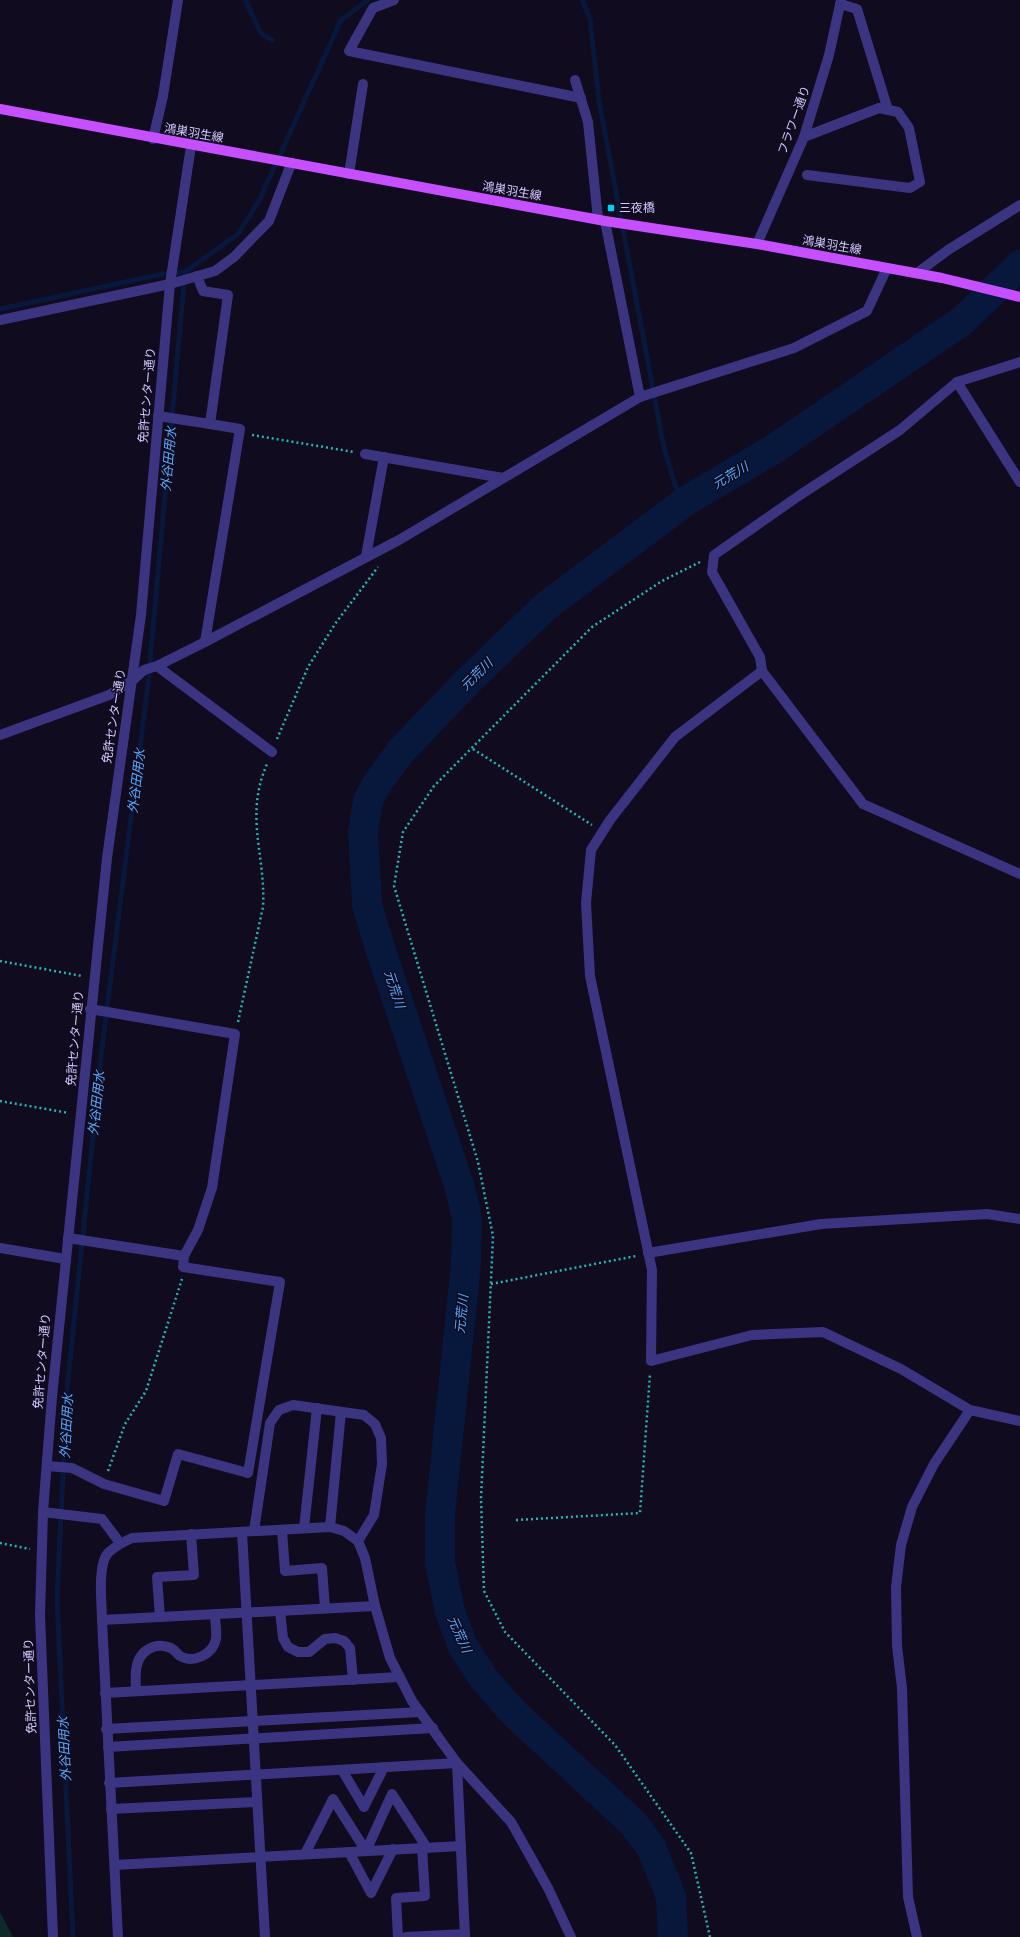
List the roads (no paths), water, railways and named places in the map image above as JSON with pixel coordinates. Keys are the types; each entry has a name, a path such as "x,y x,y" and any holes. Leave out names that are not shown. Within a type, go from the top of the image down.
{"main road":[{"name":"鴻巣羽生線","path":"0,109 191,146 602,220 757,244 917,273 1020,297"}],"street":[{"path":"154,139 163,96 178,0"},
{"path":"394,0 373,8 349,51 581,98"},
{"path":"840,2 856,9 888,110"},
{"name":"フラワー通り","path":"757,244 804,137 829,55 840,2"},
{"path":"575,80 588,122 602,220 640,397"},
{"path":"349,174 363,84"},
{"path":"804,137 879,108 898,112 909,128 920,182 910,188 806,175"},
{"name":"免許センター通り","path":"53,1937 41,1642 43,1512 65,1259 81,1115 93,978 106,858 133,680 141,615 170,284 191,146"},
{"path":"0,320 170,284 215,271 234,257 269,221 290,164"},
{"path":"917,273 948,250 1020,205"},
{"path":"0,735 109,695 133,680 144,670 156,666 205,642 399,540 640,397 794,348 867,311 887,268"},
{"path":"197,276 203,291 228,296 210,424"},
{"path":"1020,362 957,382 900,430 800,495 714,555 712,572 760,657 762,671 863,804 1020,874"},
{"path":"957,382 1020,482"},
{"path":"158,416 240,429 205,642"},
{"path":"365,454 503,478"},
{"path":"366,556 384,457"},
{"path":"156,666 272,752"},
{"path":"762,671 675,737 610,820 591,850 586,903 590,976 652,1270 651,1361 752,1335 823,1332 901,1369 970,1410 1020,1421"},
{"path":"90,1009 236,1034 212,1188 198,1230 184,1261"},
{"path":"648,1253 821,1224 987,1214 1020,1219"},
{"path":"47,1466 72,1468 104,1484 164,1501 178,1454 248,1473 280,1282 68,1238"},
{"path":"0,1248 65,1259"},
{"path":"254,1531 270,1423 279,1410 293,1405 364,1415 375,1424 381,1438 382,1464 374,1515 358,1541"},
{"path":"304,1528 316,1408"},
{"path":"917,1937 908,1897 902,1688 897,1646 896,1587 901,1545 912,1507 934,1464 970,1410"},
{"path":"330,1527 341,1412"},
{"path":"43,1512 102,1519 120,1543"},
{"path":"118,1937 106,1729 101,1586 103,1565 107,1554 120,1543 132,1538 330,1527 344,1531 358,1541 365,1558 375,1606 390,1658 412,1701 457,1763 511,1822 548,1888 571,1937"},
{"path":"282,1530 285,1571 322,1568 325,1608"},
{"path":"242,1532 265,1937"},
{"path":"160,1617 157,1577 194,1575 191,1534"},
{"path":"102,1620 375,1606"},
{"path":"280,1611 283,1638 288,1647 298,1652 309,1652 325,1639 335,1638 344,1641 350,1648 353,1680"},
{"path":"136,1690 135,1668 139,1657 146,1649 158,1645 170,1648 181,1656 190,1659 200,1657 210,1651 216,1639 215,1614"},
{"path":"105,1693 136,1690 400,1677"},
{"path":"106,1729 420,1712"},
{"path":"108,1747 433,1728"},
{"path":"109,1783 457,1763"},
{"path":"406,1937 465,1935 457,1763"},
{"path":"342,1770 364,1807 384,1767"},
{"path":"366,1851 392,1794 425,1848 425,1896 396,1898 398,1937"},
{"path":"305,1854 333,1799 366,1851"},
{"path":"111,1809 257,1802"},
{"path":"115,1865 461,1846"},
{"path":"350,1852 371,1893 393,1849"}],"waterway":[{"path":"245,0 261,33 272,40"},
{"path":"0,309 167,273 185,272 238,234 260,199 341,20 368,0"},
{"path":"582,0 590,19 599,101 664,448 675,485 686,501"},
{"name":"元荒川","path":"673,1937 671,1897 651,1847 633,1823 515,1714 484,1679 463,1646 450,1612 440,1562 440,1514 466,1264 467,1219 460,1188 380,948 367,904 363,832 368,801 378,782 400,752 469,680 545,607 686,501 774,449 962,321 1020,265"},
{"name":"外谷田用水","path":"73,1937 57,1599 67,1390 102,1048 148,684 185,272"}],"place":[{"name":"三夜橋","path":"611,208"}]}
